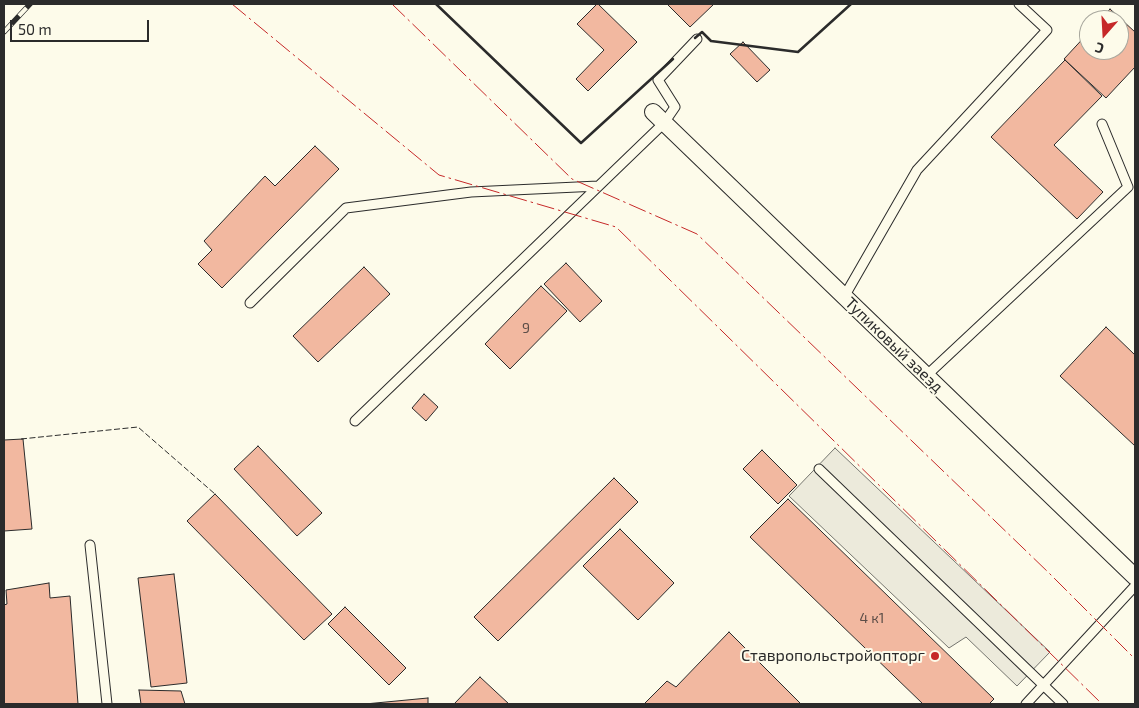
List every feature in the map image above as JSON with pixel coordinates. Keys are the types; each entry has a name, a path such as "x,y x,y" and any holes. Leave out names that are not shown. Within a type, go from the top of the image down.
{"street":[{"name":"Тупиковый заезд","path":"658,118 1135,577"}],"lane":[{"path":"844,297 917,170 1047,30 1020,4"},
{"path":"355,421 598,186 658,118 675,107 658,80 697,39"},
{"path":"926,376 1128,188 1102,124"},
{"path":"250,303 346,208 471,192 598,186"},
{"path":"819,469 1063,704"},
{"path":"90,545 107,704"},
{"path":"1026,704 1135,586"}],"shaded area":[{"path":"835,448 1050,652 1017,686 966,637 949,648 789,496"}],"building":[{"path":"597,4 637,42 588,91 576,79 604,50 577,24"},
{"path":"667,4 714,4 690,27"},
{"path":"1129,26 1135,32 1135,67 1106,98 1064,59 1079,43 1079,60 1129,60"},
{"path":"743,42 770,70 757,82 730,54"},
{"path":"1065,60 1102,96 1054,145 1103,192 1077,219 991,137"},
{"path":"315,146 339,169 222,288 198,264 212,250 204,241 265,176 275,186"},
{"path":"566,263 602,301 580,322 544,284"},
{"path":"364,267 390,294 318,362 293,336"},
{"path":"541,286 567,311 510,369 485,344"},
{"path":"1106,327 1135,355 1135,446 1060,376"},
{"path":"424,394 438,407 426,421 412,408"},
{"path":"23,439 32,529 4,531 4,440"},
{"path":"258,446 322,513 297,536 234,469"},
{"path":"762,450 797,485 778,504 743,469"},
{"path":"614,478 638,502 498,641 474,617"},
{"path":"215,494 332,614 304,640 187,521"},
{"path":"788,499 994,699 989,704 923,704 750,537"},
{"path":"620,529 674,583 638,620 583,566"},
{"path":"174,574 187,683 151,687 138,578"},
{"path":"49,583 50,598 70,596 78,704 4,704 4,605 7,604 6,590"},
{"path":"345,607 406,668 389,685 328,624"},
{"path":"729,632 801,704 644,704 667,681 676,687"},
{"path":"480,677 509,704 454,704"},
{"path":"139,690 181,691 185,704 141,704"},
{"path":"428,698 428,704 365,704"}],"railway":[{"path":"4,32 30,4"}],"fence":[{"path":"21,439 138,427 215,494"}],"wall":[{"path":"436,4 581,143 673,59"},
{"path":"695,38 702,32 711,41 798,52 851,4"}],"power":[{"path":"232,4 439,175 616,227 1102,704"},
{"path":"392,4 572,179 697,234 1049,573 1135,659"}],"place":[{"name":"Ставропольстройопторг","path":"935,656"}]}
